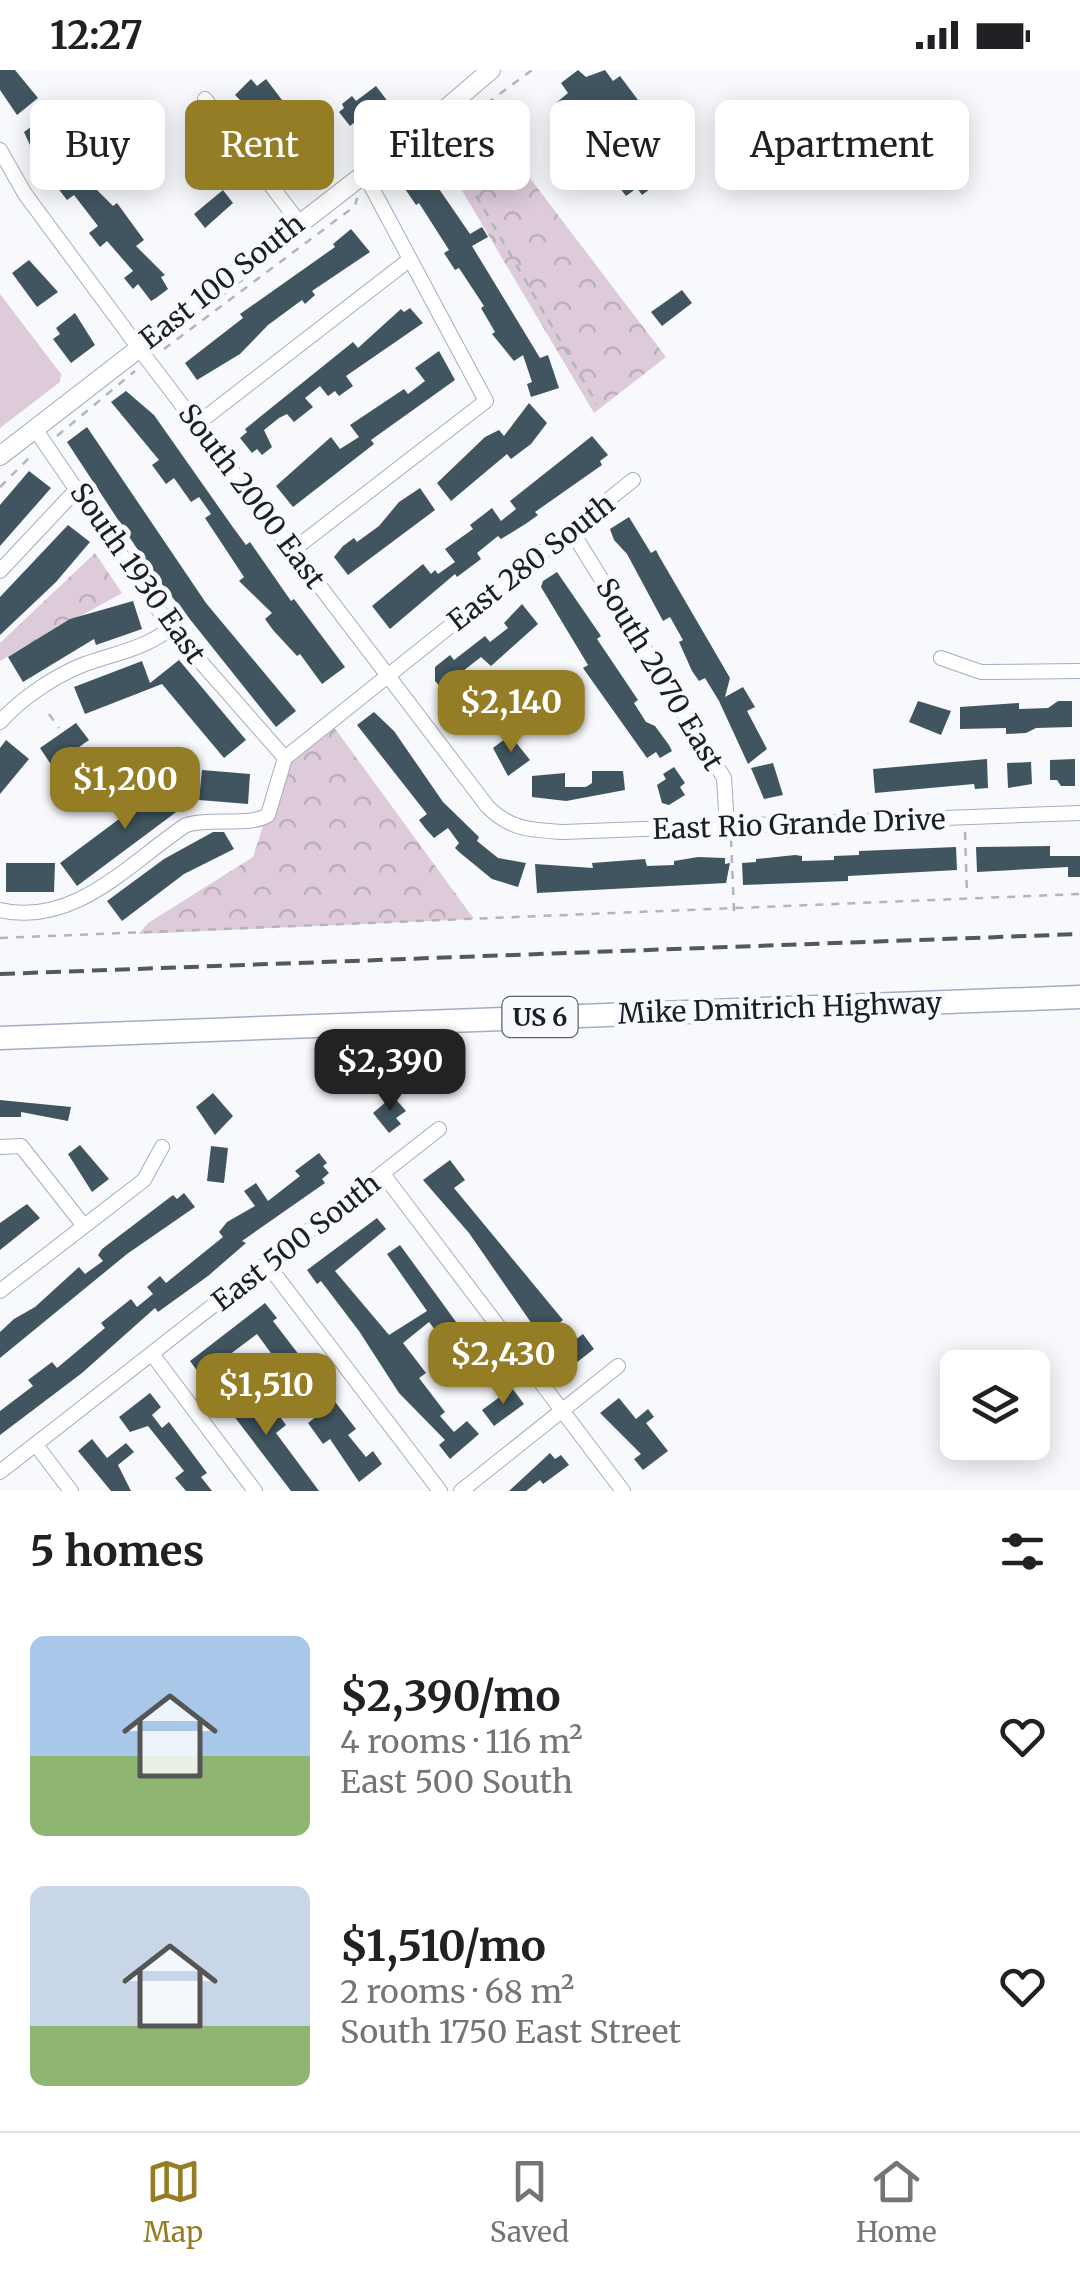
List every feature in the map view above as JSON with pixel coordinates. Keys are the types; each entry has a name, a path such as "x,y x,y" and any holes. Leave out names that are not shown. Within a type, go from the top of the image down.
{"highway":[{"name":"Mike Dmitrich Highway","path":"0,1038 1080,997"}],"street":[{"name":"East 100 South","path":"454,100 491,70"},
{"path":"205,99 298,221"},
{"name":"South 2000 East","path":"0,150 26,194 138,345 487,806 519,829"},
{"name":"East 100 South","path":"0,456 354,180"},
{"path":"293,550 486,401 373,190"},
{"path":"197,424 409,260"},
{"name":"South 1930 East","path":"34,429 171,628 285,758"},
{"name":"East 280 South","path":"285,758 633,480"},
{"path":"0,572 78,488"},
{"name":"South 2070 East","path":"571,530 724,778 729,832"},
{"path":"0,722 45,686 82,665 134,650 171,628"},
{"path":"941,658 980,672 1080,670"},
{"path":"0,910 15,914 67,908 186,826 205,819 260,820 268,815 285,758"},
{"name":"East Rio Grande Drive","path":"519,829 729,832 1080,813"},
{"name":"East 500 South","path":"0,1472 439,1129"},
{"path":"0,1147 21,1146 84,1226"},
{"path":"0,1292 144,1180 162,1147"},
{"path":"383,1174 623,1491"},
{"path":"267,1264 440,1491"},
{"path":"152,1354 255,1491"},
{"path":"461,1491 618,1366"},
{"path":"36,1445 72,1491"}],"path":[{"path":"493,100 532,70"},
{"path":"474,190 597,404"},
{"path":"166,349 354,206 358,198"},
{"path":"58,436 129,380 137,367"},
{"path":"0,487 32,454"},
{"path":"49,714 59,728"},
{"path":"729,832 734,911"},
{"path":"965,832 968,897"},
{"path":"0,938 1080,894"}],"green space":[{"path":"530,178 666,357 594,413 462,190 530,190"},
{"path":"0,294 61,374 60,382 0,428"},
{"path":"95,553 122,593 0,661 0,643"},
{"path":"328,719 474,919 139,934 148,923 253,857 285,758"}],"building":[{"path":"0,70 15,70 38,98 30,100 17,115 0,90"},
{"path":"578,70 586,77 605,70 613,81 620,76 638,100 560,100 568,93 561,83"},
{"path":"251,79 257,86 266,79 282,100 240,100 235,95"},
{"path":"376,86 387,100 357,100"},
{"path":"352,96 354,123 350,126 339,112"},
{"path":"59,190 97,190 113,206 117,203 144,240 136,246 165,275 161,277 168,289 151,301 138,284 133,289 124,278 133,271 107,241 100,247 89,233 98,226 74,195 67,200"},
{"path":"223,190 233,203 205,228 194,214"},
{"path":"406,190 440,190 470,234 482,227 488,237 472,246 540,358 548,355 559,388 531,397 527,384 532,382 523,355 514,361 492,334 495,332 481,308 484,306 459,268 455,270 444,253 449,250 419,203 416,205"},
{"path":"351,229 370,252 312,291 315,295 305,304 302,300 268,325 240,354 197,380 185,363 243,318 240,314 335,247 333,244"},
{"path":"29,260 58,292 37,307 12,273"},
{"path":"682,290 692,303 662,326 651,312"},
{"path":"410,308 423,323 346,376 353,386 339,396 335,391 328,396 320,386 305,398 313,407 294,422 287,414 279,418 264,430 272,447 262,455 257,449 252,453 240,438 247,432 245,429 353,342 358,348 401,309 404,312"},
{"path":"75,313 95,345 71,363 53,339 60,334 56,328"},
{"path":"439,351 455,380 371,440 374,444 293,507 276,486 331,437 340,449 359,437 350,425 404,389 408,394 425,381 415,368"},
{"path":"126,391 154,415 246,545 250,542 291,601 294,599 345,667 322,684 300,654 297,656 265,619 272,613 239,581 244,577 205,518 211,514 199,497 191,502 174,478 166,484 152,465 159,460 111,402"},
{"path":"529,403 547,423 531,444 511,459 507,454 451,501 437,483 485,437 499,430 504,436"},
{"path":"87,427 206,603 296,711 276,727 153,573 67,442"},
{"path":"592,436 608,455 600,461 602,465 535,512 538,515 527,523 501,539 498,536 477,553 481,559 457,577 455,574 390,629 372,606 423,564 431,574 435,570 438,574 455,562 445,549 473,529 470,525 492,508 501,521 516,509 510,501"},
{"path":"29,471 51,488 0,546 0,505"},
{"path":"420,488 435,510 348,575 334,557 343,546 354,538 357,542 379,526 399,502"},
{"path":"629,517 651,553 656,550 730,678 725,697 743,687 755,707 747,711 767,749 748,764 719,701 705,678 699,681 692,671 679,642 683,640 670,617 663,621 627,554 614,540 610,529"},
{"path":"68,525 90,542 56,582 0,635 0,597"},
{"path":"557,572 601,636 597,639 638,700 634,703 646,722 655,726 672,751 660,758 656,752 647,758 583,668 588,665 541,587 543,581"},
{"path":"133,601 142,629 96,645 94,639 23,682 8,657 70,619"},
{"path":"522,604 538,624 491,666 481,657 463,671 493,714 470,731 457,705 435,681 435,667 450,655 454,660 485,636 490,642 508,628 504,623"},
{"path":"179,660 246,740 224,758 162,684 85,714 74,687 142,661 150,683"},
{"path":"918,701 951,711 941,735 909,722"},
{"path":"1058,701 1072,701 1072,727 1006,734 1006,728 960,729 960,707 1019,703 1019,709 1048,708"},
{"path":"374,712 394,731 443,802 479,837 477,841 498,858 526,863 518,887 492,879 459,852 455,848 459,843 448,828 434,838 425,828 419,820 427,814 357,725"},
{"path":"76,723 89,740 52,766 40,748"},
{"path":"510,735 530,760 508,776 493,748"},
{"path":"6,740 29,759 0,794 0,748"},
{"path":"987,759 988,788 975,789 974,784 875,793 873,769"},
{"path":"1075,759 1075,786 1061,786 1057,780 1050,780 1050,760"},
{"path":"1031,762 1032,784 1008,788 1007,763"},
{"path":"773,763 783,795 764,799 751,768"},
{"path":"674,767 685,783 680,787 685,795 669,805 662,803 657,785 666,779 663,774"},
{"path":"202,770 250,774 248,804 199,800"},
{"path":"592,771 623,771 625,790 566,801 532,797 532,776 565,773 565,787 586,787 592,783"},
{"path":"173,779 191,801 77,886 60,863"},
{"path":"213,832 224,832 234,849 184,874 122,921 107,901 164,859"},
{"path":"1050,846 1050,856 1080,856 1080,877 1068,877 1068,867 977,872 976,847"},
{"path":"956,847 957,870 848,876 848,881 743,885 742,863 756,859 795,855 802,856 802,861 834,860 834,856 859,855 859,851"},
{"path":"725,858 725,864 730,863 726,883 537,893 535,864 593,868 592,863 645,859 647,866 674,865 674,861"},
{"path":"6,863 55,863 54,892 6,892"},
{"path":"213,1093 233,1116 215,1135 196,1107"},
{"path":"393,1096 406,1111 396,1118 401,1124 389,1133 373,1113"},
{"path":"0,1100 71,1107 68,1121 21,1112 21,1117 0,1117"},
{"path":"80,1145 109,1179 92,1192 68,1154"},
{"path":"211,1146 228,1148 224,1183 207,1181"},
{"path":"319,1153 329,1173 322,1179 325,1183 242,1241 246,1243 208,1276 158,1312 155,1308 82,1373 0,1435 0,1411 33,1386 28,1380 52,1362 57,1368 105,1328 101,1323 131,1299 137,1307 153,1294 147,1287 160,1276 166,1283 223,1237 219,1232 227,1222 255,1206 244,1191 256,1183 268,1201 300,1176 295,1171"},
{"path":"450,1160 465,1180 454,1188 563,1320 553,1328 550,1324 542,1330 535,1322 532,1324 469,1233 423,1180"},
{"path":"184,1193 195,1207 127,1254 0,1358 0,1332 14,1319 35,1307 79,1267 85,1274 103,1261 98,1255 102,1249 173,1195 177,1199"},
{"path":"27,1204 40,1218 0,1250 0,1223"},
{"path":"377,1218 386,1229 335,1271 389,1335 427,1311 387,1254 400,1245 494,1374 478,1386 429,1322 403,1343 426,1373 419,1378 445,1412 440,1416 454,1432 467,1421 479,1434 450,1459 439,1445 445,1440 399,1393 359,1331 321,1281 317,1284 307,1270"},
{"path":"265,1303 277,1318 273,1321 356,1429 348,1435 366,1457 373,1451 382,1464 359,1482 330,1439 323,1444 308,1423 317,1416 257,1334 201,1376 190,1361"},
{"path":"583,1334 594,1349 567,1370 555,1355"},
{"path":"229,1378 253,1411 260,1405 271,1419 278,1414 286,1425 276,1433 319,1491 291,1491 214,1390"},
{"path":"512,1388 524,1404 494,1426 482,1410"},
{"path":"150,1393 161,1407 152,1415 162,1428 169,1422 207,1473 201,1477 212,1491 186,1491 175,1478 184,1471 148,1426 130,1432 119,1417"},
{"path":"619,1398 636,1419 648,1409 654,1417 646,1423 668,1451 643,1470 634,1459 641,1454 600,1413"},
{"path":"92,1439 107,1458 126,1443 134,1452 118,1465 131,1491 111,1491 78,1451"},
{"path":"550,1453 555,1459 561,1455 569,1465 543,1484 540,1480 526,1491 509,1491"}],"railway":[{"path":"0,974 1080,934"}]}
